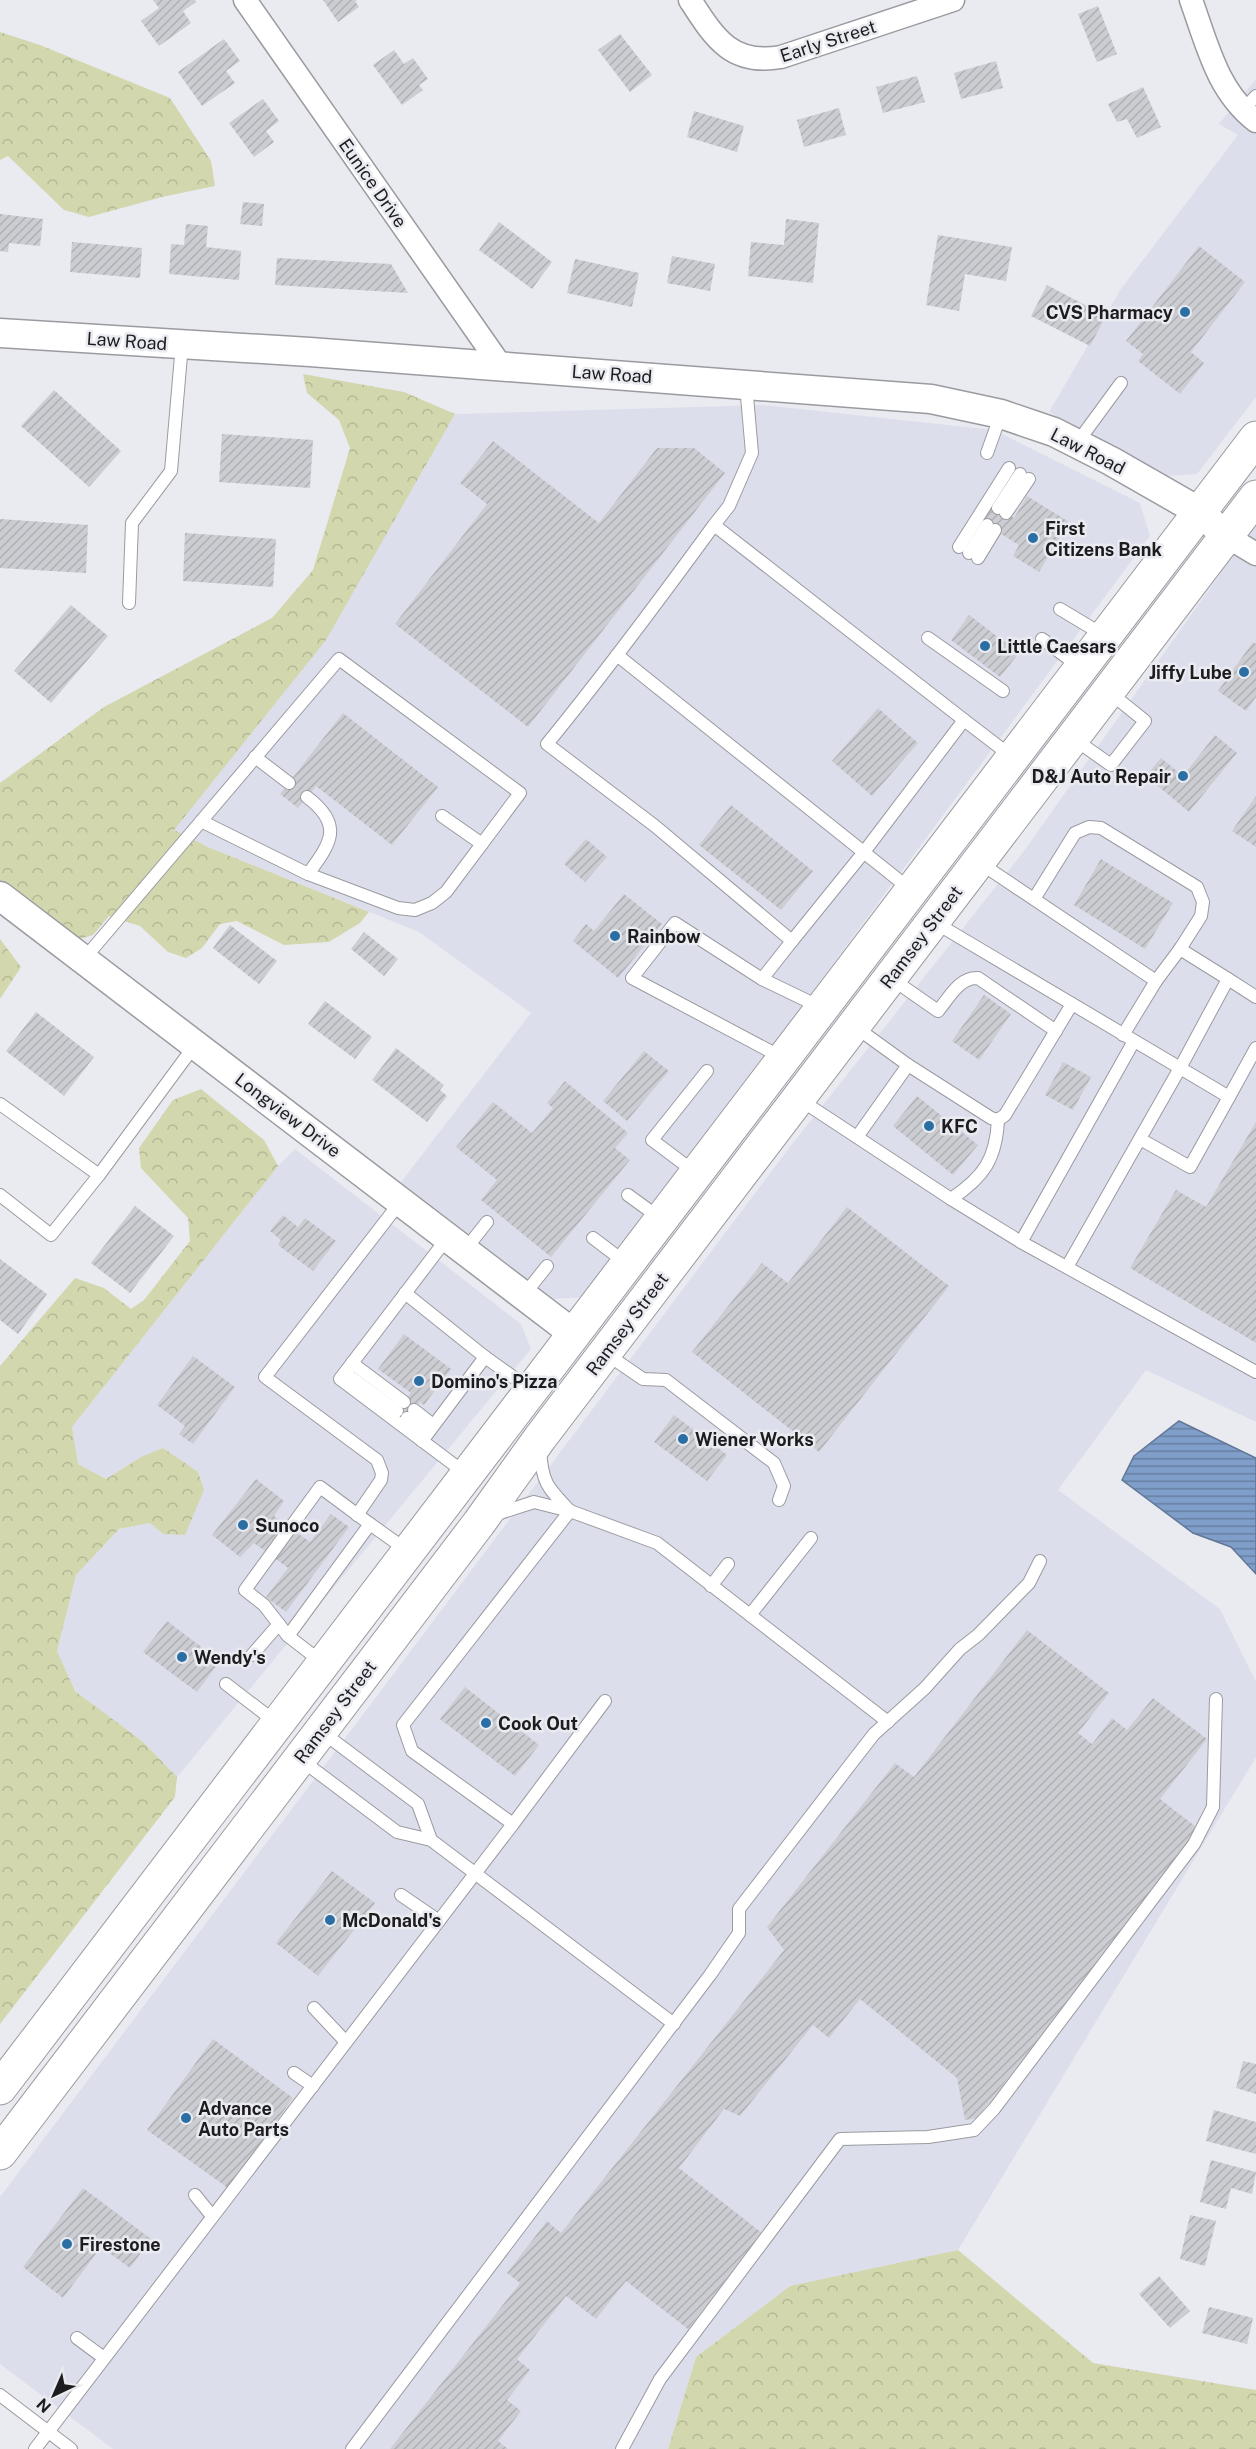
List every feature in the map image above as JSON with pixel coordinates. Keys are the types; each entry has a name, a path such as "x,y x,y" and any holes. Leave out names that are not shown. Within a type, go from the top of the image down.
{"main road":[{"name":"Ramsey Street","path":"0,2088 1256,438"},
{"name":"Ramsey Street","path":"0,2153 479,1523 605,1352 1256,497"},
{"path":"278,1724 321,1731"},
{"path":"278,1724 300,1758"}],"street":[{"name":"Eunice Drive","path":"245,0 501,366"},
{"name":"Early Street","path":"690,0 710,30 728,49 752,58 766,59 781,57 954,0"},
{"path":"1191,0 1219,77 1234,101 1252,109"},
{"name":"Law Road","path":"0,333 501,366 931,399 1001,414 1054,432 1200,512 1226,536"},
{"path":"1226,536 1256,554"},
{"name":"Longview Drive","path":"0,896 574,1334"}],"lane":[{"path":"129,603 132,523 171,471 182,344"},
{"path":"1077,443 1121,383"},
{"path":"746,384 752,453 729,506 547,744 655,826 792,941"},
{"path":"987,453 1001,414"},
{"path":"991,528 968,552 1019,474 1002,511"},
{"path":"714,525 1013,757"},
{"path":"1060,609 1105,636"},
{"path":"928,638 1003,690"},
{"path":"1042,639 1081,668"},
{"path":"617,655 912,890"},
{"path":"84,959 201,821 339,659 520,793 446,892 432,903 415,910 398,908 308,874 201,821"},
{"path":"1072,738 1111,765 1144,721 1108,691"},
{"path":"762,979 864,852 964,720"},
{"path":"255,758 289,783"},
{"path":"307,797 320,806 329,818 331,836 327,849 308,874"},
{"path":"442,816 482,844"},
{"path":"1021,1242 1156,981 1201,916 1203,902 1197,887 1101,828 1089,827 1075,833 1034,899"},
{"path":"978,862 1156,981"},
{"path":"933,921 1229,1097"},
{"path":"784,1058 632,978 675,923 762,979 823,1008"},
{"path":"1180,949 1256,997"},
{"path":"891,978 938,1011 962,982 970,978 978,978 1056,1031"},
{"path":"1067,1267 1228,979"},
{"path":"998,1120 1005,1115 1072,1005"},
{"path":"853,1026 908,1065 991,1118 998,1120"},
{"path":"0,1195 51,1235 99,1176 195,1044"},
{"path":"1140,1138 1190,1167 1256,1048"},
{"path":"857,1137 908,1065"},
{"path":"697,1173 652,1140 707,1071"},
{"path":"798,1098 951,1200 1021,1242 1256,1372"},
{"path":"0,1104 99,1176"},
{"path":"951,1200 965,1190 992,1157 997,1141 998,1120"},
{"path":"628,1195 662,1219"},
{"path":"357,1515 381,1480 382,1473 376,1460 265,1377 401,1201"},
{"path":"427,1433 340,1379 405,1293 456,1244 487,1222"},
{"path":"593,1238 627,1264"},
{"path":"524,1295 547,1266"},
{"path":"405,1293 485,1357 531,1390"},
{"path":"605,1352 643,1379 666,1380 774,1462 784,1486 779,1500"},
{"path":"427,1433 485,1357"},
{"path":"348,1368 406,1410 468,1474"},
{"path":"540,1438 541,1470 548,1488 570,1511"},
{"path":"323,1664 288,1636 264,1605 244,1590 320,1487 409,1552"},
{"path":"479,1523 534,1502 570,1511 657,1543 888,1722"},
{"path":"513,1824 412,1751 403,1725 570,1511"},
{"path":"288,1636 370,1524"},
{"path":"750,1615 811,1539"},
{"path":"352,2449 674,2024 739,1934 739,1909 853,1761 874,1734 1029,1583 1040,1561"},
{"path":"711,1586 728,1564"},
{"path":"252,1655 279,1624"},
{"path":"226,1684 278,1724"},
{"path":"622,2449 660,2379 840,2139 928,2137 974,2130 994,2109 1194,1844 1213,1808 1216,1699"},
{"path":"34,2449 605,1701"},
{"path":"321,1731 418,1804 431,1840"},
{"path":"300,1758 397,1832 431,1840 674,2024"},
{"path":"400,1895 439,1921"},
{"path":"314,2008 346,2042"},
{"path":"294,2073 313,2086"},
{"path":"195,2195 212,2216"},
{"path":"77,2338 104,2358"},
{"path":"0,2394 71,2449"}],"shaded area":[{"path":"1256,79 1256,397 1197,474 1167,476 1049,412 1121,289 1238,135 1219,124"},
{"path":"763,405 994,430 1140,503 1150,536 586,1297 554,1299 401,1182 531,1013 419,932 208,847 173,830 326,639 455,414"},
{"path":"1256,523 1256,1422 1146,1370 1058,1490 1220,1609 1256,1682 1256,1757 958,2250 790,2286 696,2357 668,2449 113,2449 0,2364 0,2197 789,1148 1024,851"},
{"path":"295,1149 521,1324 531,1349 177,1777 142,1741 75,1691 57,1651 76,1575 119,1529 150,1523 163,1534 141,1457 106,1479 78,1464 72,1427 278,1166"}],"green space":[{"path":"0,32 40,45 170,98 211,161 215,186 162,197 89,217 64,210 8,156 0,160"},
{"path":"303,374 404,392 455,414 326,640 174,830 208,847 369,912 360,923 329,942 284,945 237,921 220,924 202,948 186,958 168,952 140,926 109,916 93,935 73,941 0,883 0,783 104,707 272,618 313,570 350,448 339,420 307,393"},
{"path":"0,939 21,967 0,999"},
{"path":"201,1089 264,1140 278,1166 72,1427 78,1464 106,1479 141,1457 163,1448 198,1472 204,1490 185,1535 163,1534 150,1523 119,1529 76,1575 57,1651 75,1691 142,1741 177,1777 175,1797 0,2024 0,1366 75,1278 104,1288 131,1309 144,1300 190,1241 188,1218 141,1168 139,1148 173,1100"},
{"path":"958,2250 1093,2363 1256,2390 1256,2449 668,2449 696,2357 790,2286"}],"water":[{"path":"1179,1421 1256,1458 1256,1574 1231,1547 1193,1533 1122,1480 1134,1456"}],"building":[{"path":"153,0 195,0 196,2 183,11 191,23 159,46 141,21 159,8"},
{"path":"323,0 357,0 355,1 359,7 338,22"},
{"path":"1098,6 1117,54 1097,62 1078,14"},
{"path":"620,34 652,75 630,92 598,50"},
{"path":"224,39 240,61 226,71 235,83 202,106 178,72"},
{"path":"394,50 404,64 413,58 428,79 419,85 423,90 402,105 373,65"},
{"path":"996,61 1003,88 961,99 954,73"},
{"path":"917,76 925,102 883,113 876,87"},
{"path":"1143,87 1161,127 1137,138 1127,119 1117,122 1108,104"},
{"path":"263,99 279,121 266,131 274,142 254,157 229,123"},
{"path":"839,108 846,135 804,147 797,120"},
{"path":"694,111 744,126 737,152 687,137"},
{"path":"243,202 264,204 262,226 240,224"},
{"path":"0,214 43,219 40,246 9,243 8,252 0,251"},
{"path":"786,219 819,223 813,283 748,276 751,242 784,245"},
{"path":"499,222 552,262 532,289 479,250"},
{"path":"186,224 208,226 206,247 241,251 239,280 169,274 171,244 184,245"},
{"path":"938,235 1012,247 1006,281 965,274 959,311 926,305"},
{"path":"72,242 142,248 140,278 70,272"},
{"name":"CVS Pharmacy","path":"1199,246 1245,282 1191,352 1204,363 1180,394 1138,361 1143,354 1126,341"},
{"path":"672,256 715,264 710,291 667,283"},
{"path":"277,258 391,264 408,293 275,285"},
{"path":"575,259 639,273 632,307 567,293"},
{"path":"1047,285 1106,316 1090,346 1031,316"},
{"path":"54,390 121,451 89,487 21,426"},
{"path":"222,434 313,440 310,488 219,482"},
{"path":"493,441 599,523 657,448 694,448 725,473 528,727 395,624 487,504 460,483"},
{"name":"First Citizens Bank","path":"1027,496 1069,522 1039,572 1013,556 1019,545 979,520 989,503 1014,518"},
{"path":"0,519 88,525 86,573 0,568"},
{"path":"185,533 276,539 273,587 183,581"},
{"path":"71,605 108,636 51,703 14,671"},
{"name":"Little Caesars","path":"969,615 1019,653 1000,677 951,640"},
{"path":"1253,642 1256,644 1256,697 1246,711 1218,691"},
{"path":"878,708 918,743 872,796 832,761"},
{"path":"343,713 438,787 392,845 316,786 298,808 280,794"},
{"path":"1215,735 1237,753 1189,812 1146,776 1161,758 1183,776"},
{"path":"1256,796 1256,847 1232,831"},
{"path":"731,805 813,871 781,910 699,845"},
{"path":"586,839 607,857 585,882 564,864"},
{"path":"1101,859 1173,903 1145,949 1074,905"},
{"name":"Rainbow","path":"624,894 662,924 618,978 573,941 586,924 594,931"},
{"path":"230,925 277,961 259,984 213,948"},
{"path":"364,932 398,959 384,976 351,949"},
{"path":"984,995 1011,1014 979,1060 952,1041"},
{"path":"325,1001 372,1037 355,1059 308,1024"},
{"path":"36,1012 94,1057 64,1096 6,1051"},
{"path":"396,1048 444,1085 440,1090 447,1096 427,1122 372,1080"},
{"path":"644,1051 669,1071 627,1121 603,1101"},
{"path":"1063,1062 1091,1077 1073,1110 1045,1095"},
{"path":"565,1081 628,1133 615,1148 630,1160 551,1257 481,1200 497,1180 456,1147 493,1102 532,1133 553,1108 547,1103"},
{"path":"917,1096 978,1145 953,1175 893,1126"},
{"path":"1256,1122 1256,1343 1130,1268 1176,1190 1206,1207"},
{"path":"135,1206 174,1236 130,1293 91,1263"},
{"path":"847,1207 949,1286 819,1452 692,1352 762,1263 788,1283"},
{"path":"283,1215 298,1227 305,1218 336,1241 313,1271 278,1245 281,1240 270,1231"},
{"path":"0,1259 47,1294 18,1334 0,1320"},
{"name":"Domino's Pizza","path":"404,1334 451,1369 424,1405 420,1402 406,1420 396,1413 411,1393 378,1369"},
{"path":"193,1356 235,1387 193,1444 179,1434 185,1426 157,1405"},
{"path":"674,1415 727,1455 707,1481 654,1442"},
{"path":"256,1479 284,1501 274,1516 310,1542 331,1514 349,1527 286,1612 266,1597 288,1568 254,1543 240,1557 212,1535"},
{"name":"Wendy's","path":"167,1621 220,1661 197,1692 143,1652"},
{"path":"1027,1630 1109,1693 1078,1733 1092,1744 1112,1718 1127,1730 1153,1698 1207,1739 1160,1799 1200,1830 977,2118 965,2120 957,2078 860,1999 829,2038 813,2025 740,2116 724,2109 679,2168 762,2233 688,2329 626,2281 596,2319 566,2296 517,2359 530,2370 507,2400 521,2411 498,2441 508,2449 390,2449 520,2283 507,2273 547,2221 561,2233 784,1950 767,1927 895,1763 914,1777"},
{"path":"465,1687 539,1745 515,1776 440,1719"},
{"path":"332,1871 375,1903 318,1976 276,1943"},
{"path":"213,2039 293,2098 228,2188 147,2130"},
{"path":"1243,2061 1256,2064 1256,2094 1236,2088"},
{"path":"1214,2110 1256,2122 1256,2154 1206,2141"},
{"path":"1211,2160 1256,2172 1252,2194 1231,2188 1226,2209 1200,2202"},
{"path":"83,2188 151,2239 130,2268 101,2247 63,2298 23,2267"},
{"path":"1190,2215 1216,2221 1205,2266 1180,2259"},
{"path":"1159,2276 1190,2311 1170,2328 1139,2294"},
{"path":"1209,2307 1253,2318 1247,2344 1202,2333"}],"place":[{"name":"CVS Pharmacy","path":"1185,312"},
{"name":"First Citizens Bank","path":"1033,538"},
{"name":"Little Caesars","path":"985,646"},
{"name":"Jiffy Lube","path":"1244,672"},
{"name":"D&J Auto Repair","path":"1183,776"},
{"name":"Rainbow","path":"615,936"},
{"name":"KFC","path":"929,1126"},
{"name":"Domino's Pizza","path":"419,1381"},
{"name":"Wiener Works","path":"683,1439"},
{"name":"Sunoco","path":"243,1525"},
{"name":"Wendy's","path":"182,1657"},
{"name":"Cook Out","path":"486,1723"},
{"name":"McDonald's","path":"330,1920"},
{"name":"Advance Auto Parts","path":"186,2118"},
{"name":"Firestone","path":"67,2244"}]}
